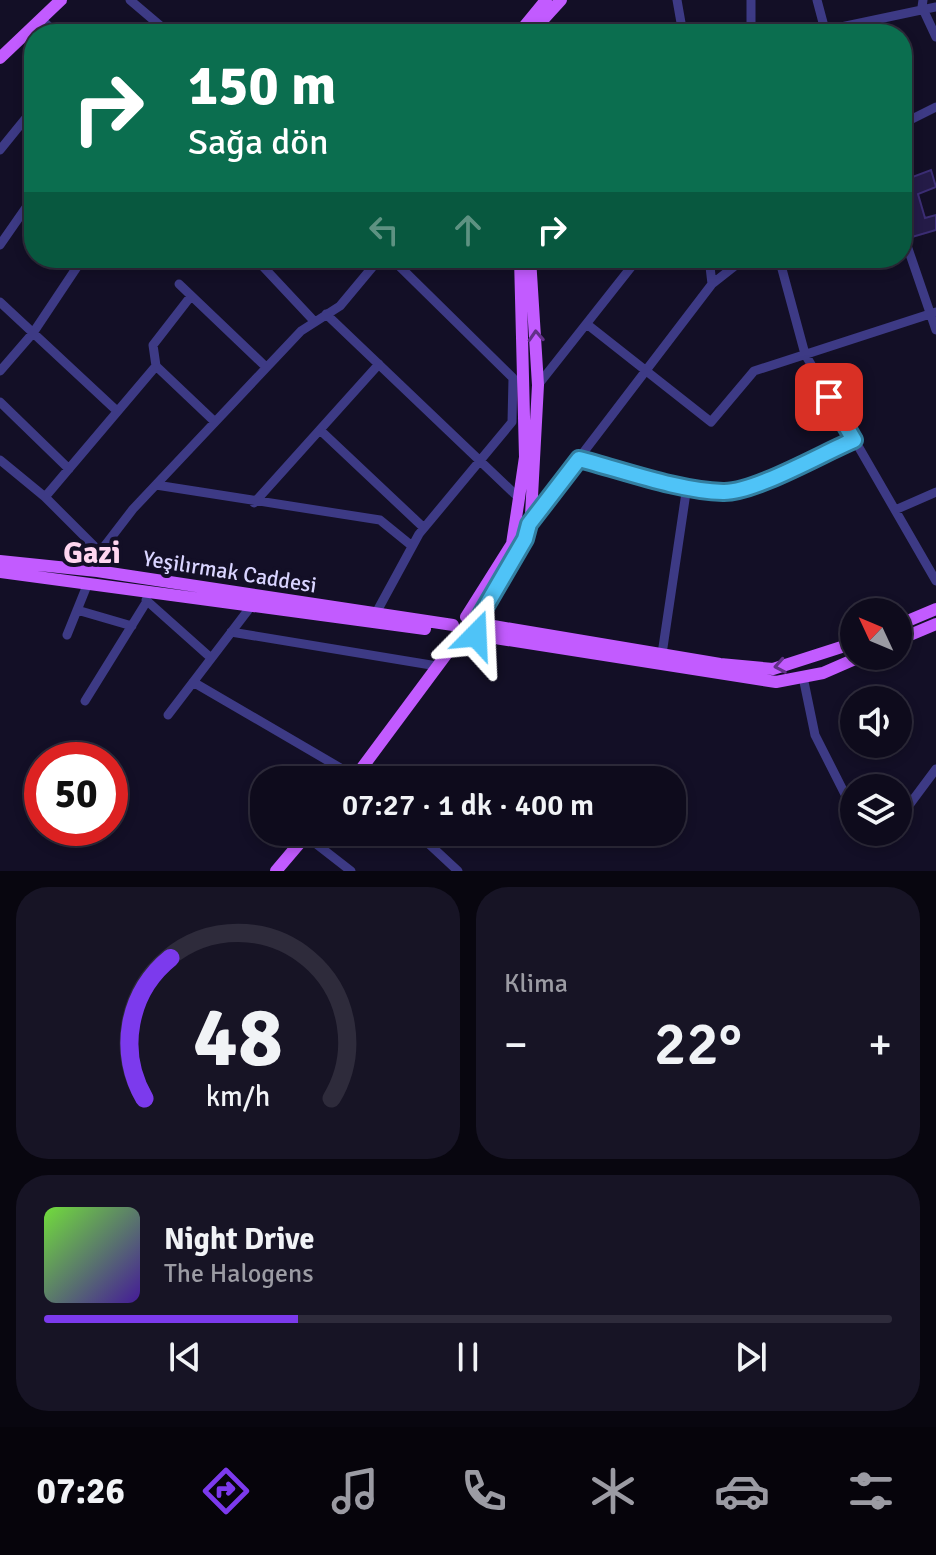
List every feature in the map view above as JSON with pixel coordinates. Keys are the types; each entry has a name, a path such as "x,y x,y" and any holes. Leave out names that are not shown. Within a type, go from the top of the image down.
{"main road":[{"path":"36,24 61,0"},
{"path":"526,24 546,0"},
{"path":"539,24 561,0"},
{"path":"0,58 24,35"},
{"path":"454,632 465,642 512,544 525,457 520,268"},
{"path":"473,625 525,539 529,524 538,385 531,268"},
{"name":"Yeşilırmak Caddesi","path":"0,561 97,571 376,613 454,632"},
{"name":"Yeşilırmak Caddesi","path":"0,572 454,632"},
{"path":"912,619 936,609"},
{"path":"912,634 936,624"},
{"path":"473,625 776,682 803,677 840,664"},
{"path":"366,766 437,666 454,632 473,625 773,669 840,647"},
{"path":"276,871 298,846"}],"street":[{"path":"130,0 158,24"},
{"path":"677,0 681,24"},
{"path":"751,0 751,24"},
{"path":"817,0 823,24"},
{"path":"923,4 936,37"},
{"path":"859,24 923,4 936,7"},
{"path":"41,19 46,24"},
{"path":"151,24 154,21"},
{"path":"912,119 936,107"},
{"path":"0,150 24,120"},
{"path":"0,245 24,210"},
{"path":"912,258 936,330"},
{"path":"0,371 33,333 76,268"},
{"path":"264,268 314,321"},
{"path":"97,571 100,552 156,485 266,367 314,321 340,306 372,268"},
{"path":"376,613 424,528 512,422 513,378 401,268"},
{"path":"538,385 631,268"},
{"path":"710,268 712,284"},
{"path":"529,524 712,284 732,268"},
{"path":"782,268 805,354 936,581"},
{"path":"179,284 266,367"},
{"path":"191,296 153,345 156,366 215,422"},
{"path":"0,302 117,411"},
{"path":"326,314 519,498"},
{"path":"588,325 711,422 754,371 933,314"},
{"path":"254,503 379,364"},
{"path":"45,497 156,366"},
{"path":"0,402 69,469"},
{"path":"320,430 424,528"},
{"path":"579,459 724,492 749,487 854,440"},
{"path":"0,460 45,497 100,552"},
{"path":"156,485 254,503 380,520 412,546"},
{"path":"662,654 687,486"},
{"path":"895,510 936,492"},
{"path":"67,635 88,583"},
{"path":"134,589 211,658"},
{"path":"85,701 147,601"},
{"path":"168,715 252,605"},
{"path":"77,610 132,626"},
{"path":"231,632 437,666"},
{"path":"803,677 815,735 840,784"},
{"path":"193,682 336,766"},
{"path":"912,801 936,769"},
{"path":"322,846 351,871"},
{"path":"430,846 453,870"}],"building":[{"path":"931,170 936,187 918,194 925,218 936,215 936,230 912,237 912,177"}],"district":[{"name":"Gazi","path":"92,553"}],"route":[{"path":"476,635 476,623 525,539 529,524 579,459 691,487 724,492 749,487 854,440 829,397"}]}
